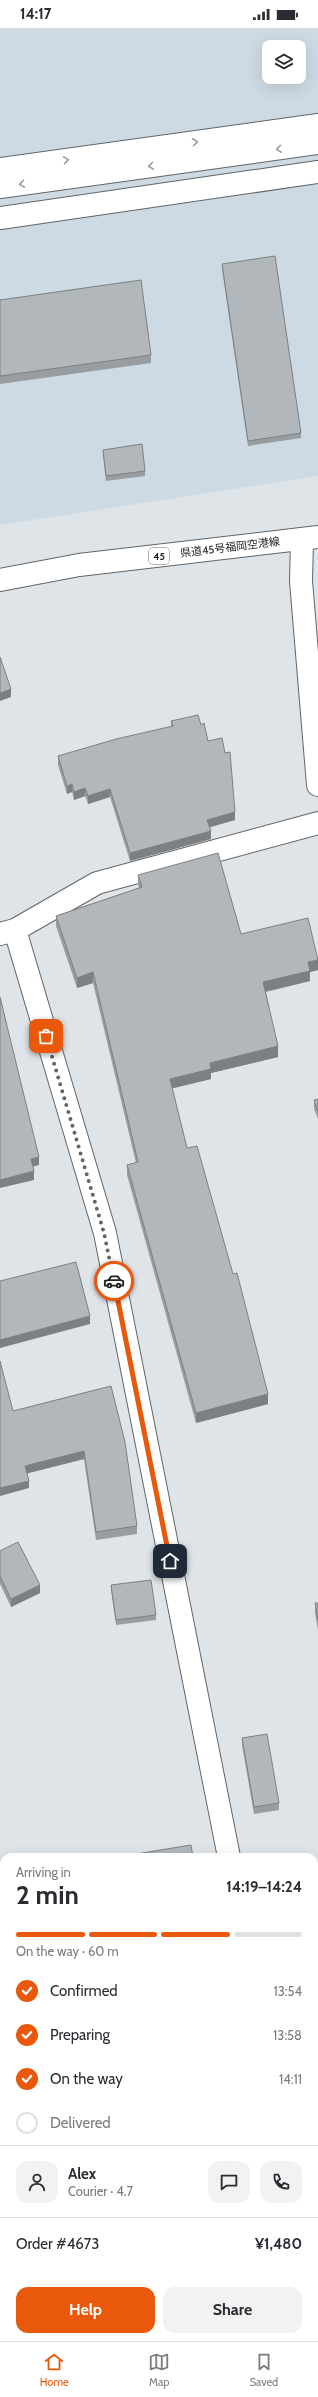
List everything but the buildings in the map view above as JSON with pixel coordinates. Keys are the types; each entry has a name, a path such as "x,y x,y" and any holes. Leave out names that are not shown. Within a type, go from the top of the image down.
{"street":[{"path":"0,169 318,125"},
{"path":"0,187 318,143"},
{"path":"0,218 318,172"},
{"path":"310,538 301,581 318,785"},
{"name":"県道45号福岡空港線","path":"0,580 79,565 310,538"},
{"path":"228,1853 104,1233 8,932 97,883 318,823"}],"shaded area":[{"path":"0,28 318,28 318,476 0,525"}],"way so far":[{"path":"46,1036 104,1233 114,1281"}],"route":[{"path":"114,1281 170,1561"}]}
